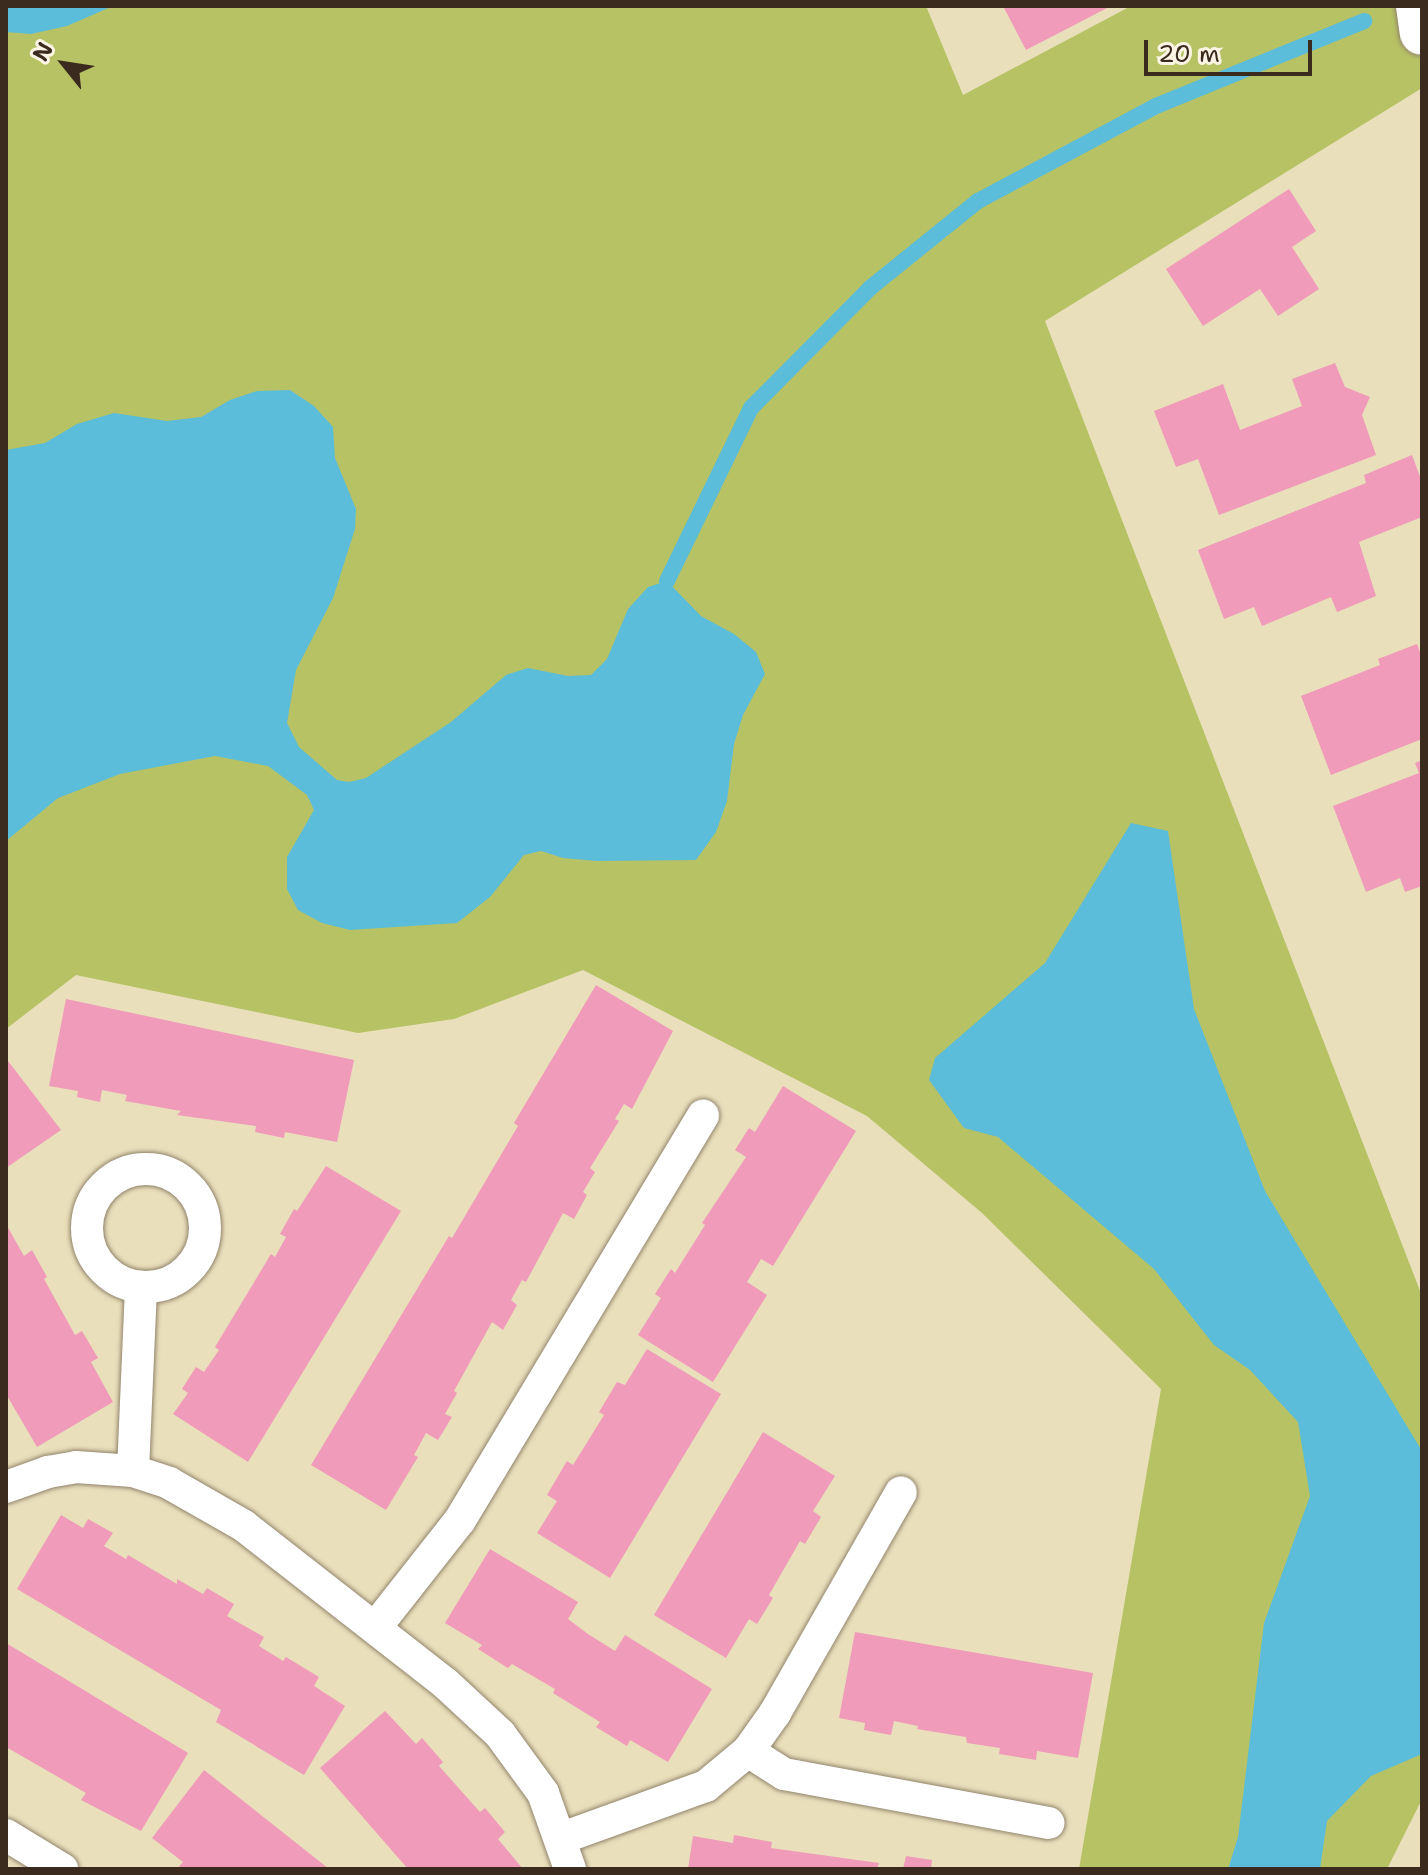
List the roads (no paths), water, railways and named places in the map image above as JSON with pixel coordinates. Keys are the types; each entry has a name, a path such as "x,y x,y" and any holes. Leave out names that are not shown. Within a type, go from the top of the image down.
{"street":[{"path":"1418,6 1422,33"}],"lane":[{"path":"375,1628 460,1520 703,1115"},
{"path":"133,1471 141,1288"},
{"path":"6,1487 35,1476 76,1467 133,1471 169,1483 244,1526 445,1683 500,1734 543,1793 562,1838 570,1869"},
{"path":"562,1838 706,1786 748,1751 775,1713 901,1492"},
{"path":"748,1751 784,1774 1049,1823"},
{"path":"6,1835 62,1869"}],"water":[{"path":"6,6 113,6 67,26 31,34 6,32"},
{"path":"290,390 314,406 333,427 335,458 356,509 355,529 333,598 296,670 287,723 299,747 337,780 349,782 366,778 451,722 506,675 528,668 568,676 591,675 607,659 628,609 648,587 667,581 701,616 734,634 756,652 765,674 743,715 734,744 727,801 716,832 696,860 597,861 563,858 541,851 524,855 490,897 457,923 350,930 322,923 298,910 287,889 287,857 314,810 307,795 268,766 215,756 120,774 58,798 6,841 6,450 45,443 77,424 114,413 167,421 201,417 230,400 257,391"},
{"path":"1131,823 1168,831 1194,1009 1265,1191 1422,1451 1422,1754 1371,1776 1327,1821 1320,1869 1228,1869 1238,1837 1264,1623 1310,1496 1298,1422 1250,1370 1214,1345 1154,1269 998,1137 964,1128 929,1080 935,1058 1045,963"}],"waterway":[{"path":"667,581 751,408 870,288 978,201 1156,106 1364,21"}]}
